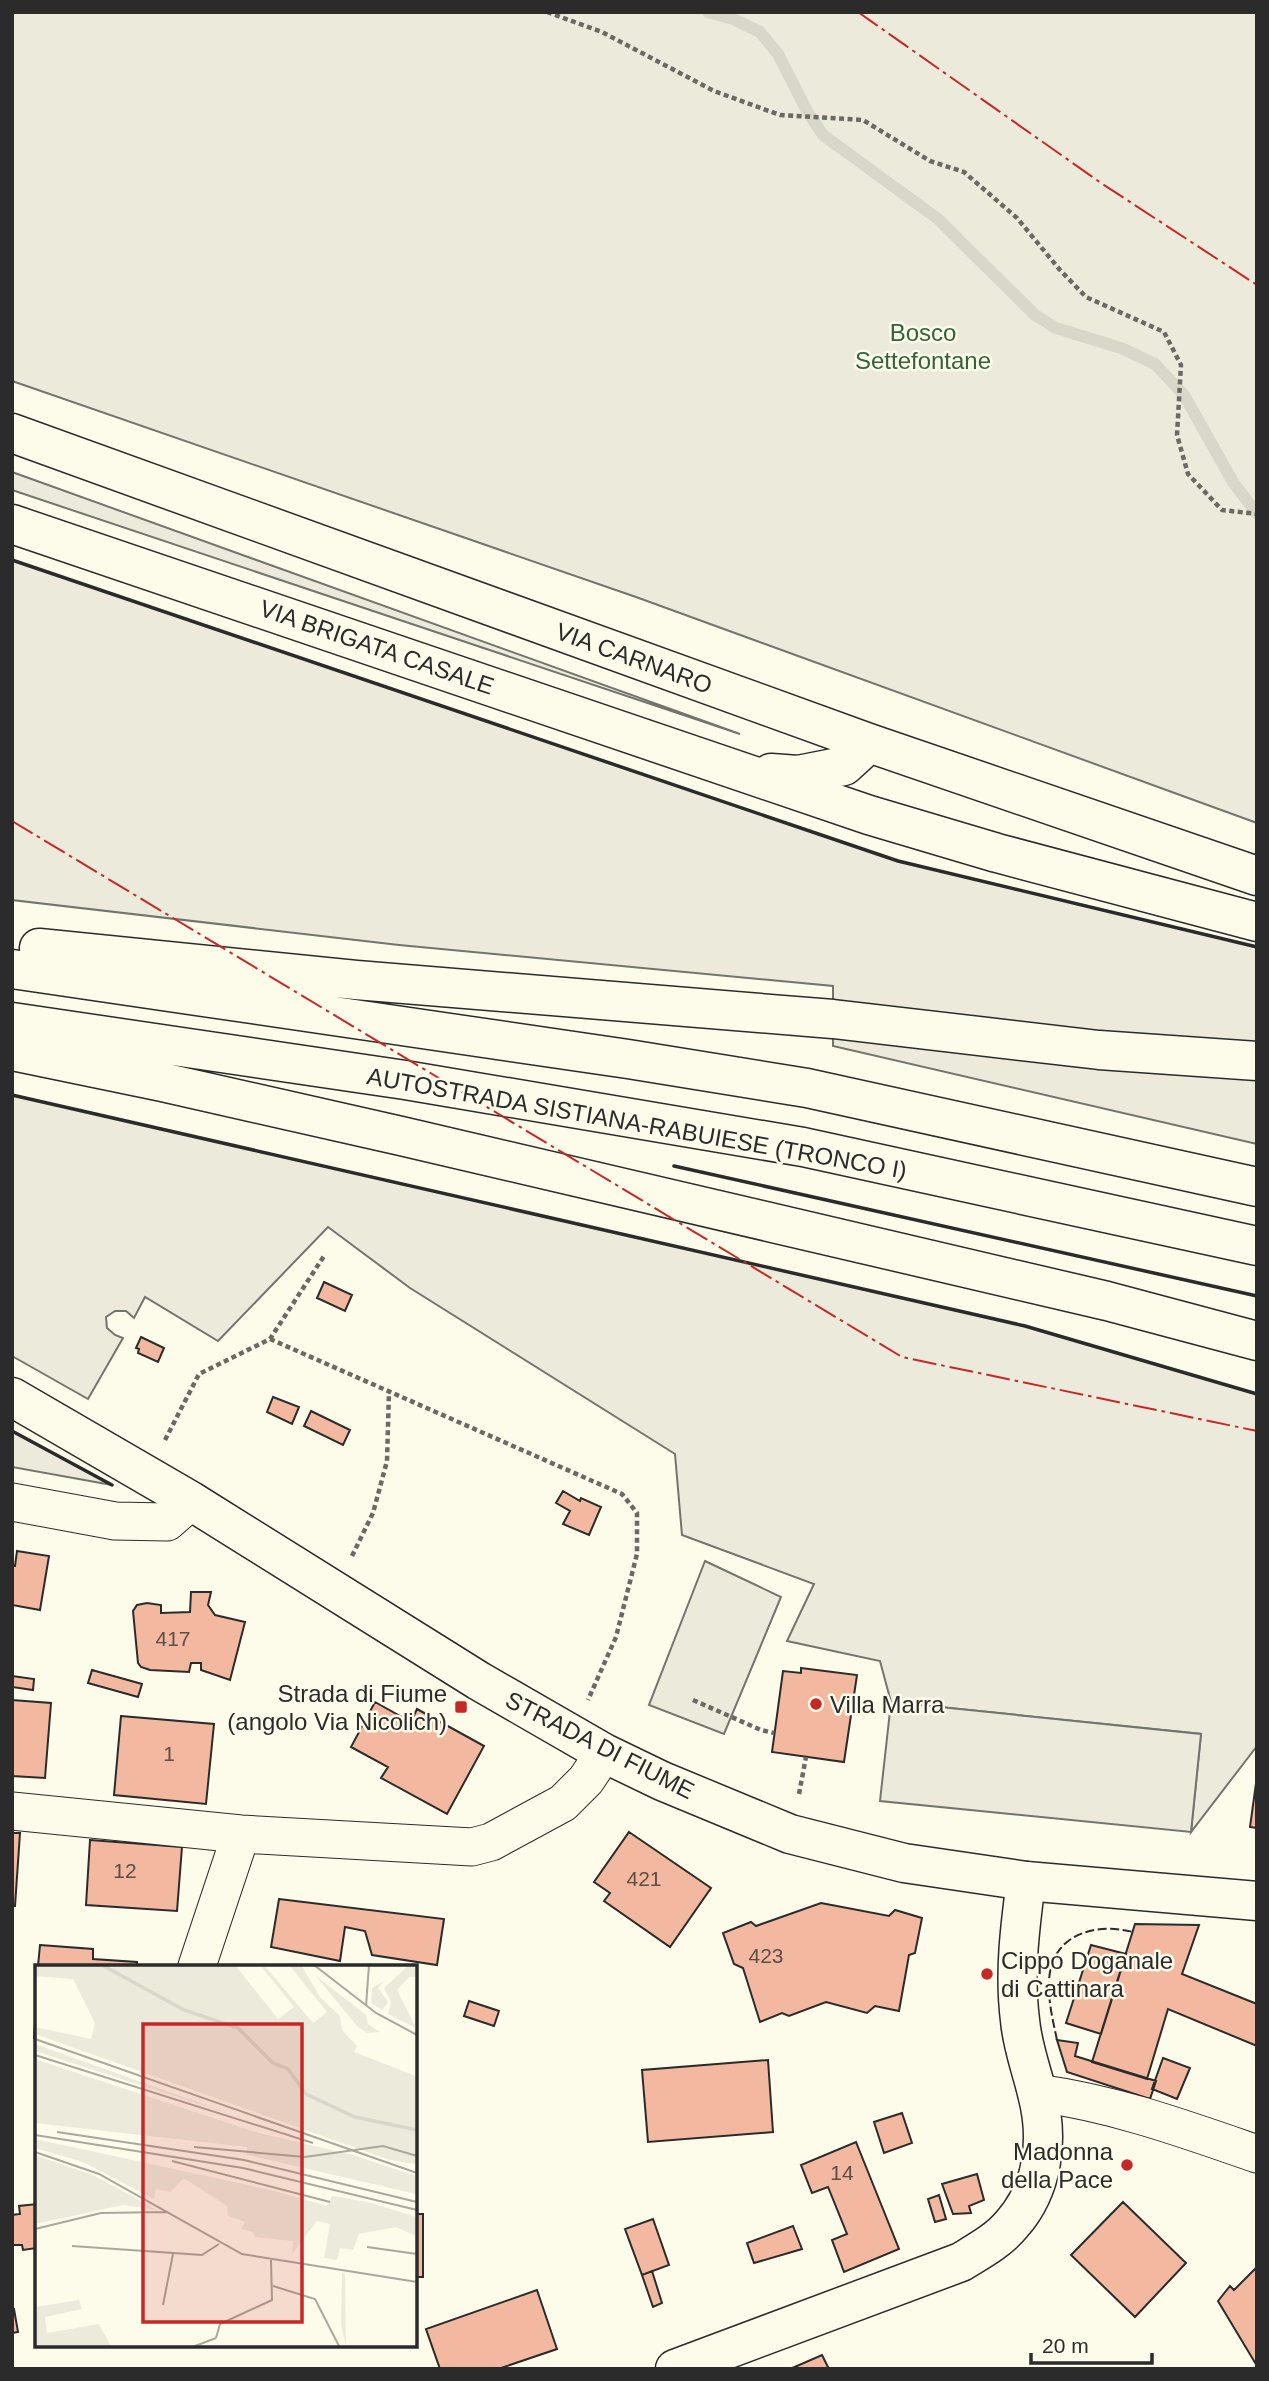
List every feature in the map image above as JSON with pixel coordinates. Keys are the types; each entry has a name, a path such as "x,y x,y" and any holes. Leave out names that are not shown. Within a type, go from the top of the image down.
{"main road":[{"name":"VIA CARNARO","path":"12,433 869,743 1257,876"},
{"name":"VIA BRIGATA CASALE","path":"12,524 741,771"},
{"path":"741,771 798,775 844,766 869,743"},
{"path":"741,771 869,815 997,853 1257,922"},
{"path":"12,946 370,981 833,1019 1099,1050 1257,1060"},
{"path":"12,969 807,1088 1257,1187"},
{"name":"AUTOSTRADA SISTIANA-RABUIESE (TRONCO I)","path":"12,1022 405,1080 803,1147 1253,1246"},
{"path":"12,1051 401,1136 1107,1301 1257,1341"},
{"name":"STRADA DI FIUME","path":"12,1397 191,1501 479,1681 589,1744 662,1781 790,1834 904,1863 1026,1881 1257,1901"},
{"path":"675,2369 961,2262 990,2244 1011,2226 1027,2205 1039,2176 1043,2123 1026,2057 1017,1988 1019,1937 1026,1881"}],"street":[{"path":"12,1502 116,1521 167,1522 191,1501"},
{"path":"12,1811 241,1834 472,1847 491,1842 563,1803 586,1780 589,1744"},
{"path":"197,1965 241,1834"},
{"path":"1037,2092 1079,2099 1181,2128 1257,2154"}],"path":[{"path":"547,12 602,32 714,90 779,115 863,120 930,162 964,172 1017,218 1086,297 1164,332 1181,365 1177,435 1188,474 1222,510 1257,514"},
{"path":"147,1475 199,1374 270,1339 324,1256"},
{"path":"270,1339 622,1494 637,1513 637,1554 589,1744"},
{"path":"334,1591 373,1513 387,1461 389,1392"},
{"path":"693,1700 761,1730 774,1733"},
{"path":"798,1796 806,1757"}],"green space":[{"name":"Bosco Settefontane","path":"12,12 1257,12 1257,823 636,597 12,381"},
{"path":"12,472 740,734 12,490"},
{"path":"12,560 898,861 1257,947 1257,1144 833,1046 833,986 399,945 12,900"},
{"path":"12,1095 1025,1326 1257,1394 1257,1746 1191,1832 1201,1734 891,1702 880,1661 787,1641 814,1584 682,1535 675,1454 410,1288 328,1227 218,1341 145,1297 134,1318 126,1311 115,1311 106,1317 107,1328 123,1338 88,1399 12,1356"},
{"path":"12,1431 112,1485 12,1467"}],"shaded area":[{"path":"705,1561 781,1597 724,1734 649,1705"},
{"path":"891,1702 1201,1734 1191,1832 880,1801"}],"building":[{"path":"324,1282 352,1295 345,1311 317,1298"},
{"path":"141,1337 164,1348 158,1362 138,1353 139,1349 136,1348"},
{"path":"273,1397 299,1407 292,1424 267,1412"},
{"path":"311,1411 350,1430 343,1445 304,1426"},
{"path":"563,1491 580,1501 581,1498 601,1507 589,1535 563,1524 570,1511 556,1503"},
{"path":"17,1551 49,1556 40,1610 12,1605 12,1566 15,1566"},
{"path":"191,1592 211,1592 208,1605 215,1615 245,1622 230,1680 201,1670 201,1663 191,1663 189,1672 150,1670 138,1663 133,1611 137,1605 161,1605 161,1613 190,1612"},
{"name":"Villa Marra","path":"801,1668 857,1675 844,1762 772,1752 783,1671 801,1673"},
{"path":"92,1670 142,1684 138,1697 88,1683"},
{"path":"12,1676 34,1679 33,1690 12,1687"},
{"path":"12,1700 51,1703 45,1778 12,1776"},
{"path":"375,1702 411,1722 417,1709 484,1746 447,1814 381,1778 388,1767 351,1747"},
{"path":"121,1716 214,1724 206,1804 114,1795"},
{"path":"1257,1776 1257,1828 1250,1827"},
{"path":"629,1832 711,1888 670,1947 604,1901 610,1893 594,1882"},
{"path":"12,1833 20,1833 15,1906 12,1906"},
{"path":"90,1840 182,1847 177,1911 86,1905"},
{"path":"279,1899 444,1919 437,1965 372,1955 365,1931 345,1927 340,1961 271,1947"},
{"path":"821,1903 889,1916 895,1910 922,1918 915,1953 909,1955 899,2011 875,2006 867,2013 826,2002 789,2016 782,2013 760,2022 743,1968 734,1964 723,1933 751,1922 756,1926"},
{"path":"1135,1924 1199,1925 1182,1974 1257,2004 1257,2046 1168,2009 1147,2079 1092,2062"},
{"path":"40,1945 93,1949 93,1959 137,1962 137,1965 38,1965"},
{"path":"1091,1945 1126,1954 1101,2034 1066,2023"},
{"path":"469,2001 499,2011 494,2026 464,2016"},
{"path":"1057,2040 1078,2043 1075,2056 1156,2081 1150,2099 1067,2072"},
{"path":"1163,2058 1190,2068 1177,2099 1152,2089"},
{"path":"768,2060 773,2132 648,2142 642,2070"},
{"path":"902,2113 912,2143 884,2153 874,2122"},
{"path":"856,2142 899,2249 844,2272 832,2240 847,2234 828,2187 812,2193 801,2165"},
{"path":"977,2174 984,2200 969,2206 971,2213 953,2214 942,2184"},
{"path":"939,2195 946,2219 935,2222 928,2199"},
{"path":"1123,2202 1186,2263 1135,2317 1071,2255"},
{"path":"35,2204 35,2248 23,2250 22,2245 12,2245 12,2215 20,2214 19,2206"},
{"path":"416,2214 423,2214 423,2277 416,2277"},
{"path":"653,2219 669,2265 642,2275 625,2229"},
{"path":"793,2226 802,2249 754,2263 747,2243"},
{"path":"1257,2267 1257,2366 1218,2301 1230,2286 1234,2290"},
{"path":"652,2271 662,2303 653,2307 642,2275"},
{"path":"537,2290 557,2349 498,2369 440,2369 426,2329"},
{"path":"12,2309 18,2332 12,2333"},
{"path":"822,2355 829,2369 790,2369"}],"waterway":[{"path":"708,12 733,19 760,32 778,54 807,111 823,135 938,219 1035,315 1056,328 1121,348 1155,364 1184,395 1233,482 1257,514"}],"fence":[{"path":"1057,2040 1049,1988 1052,1965 1057,1953 1066,1943 1090,1931 1118,1929 1133,1932"}],"wall":[{"path":"12,560 898,861 1257,947"},
{"path":"12,1095 1025,1326 1257,1394"},
{"path":"674,1166 1257,1296"},
{"path":"12,1431 112,1485"}],"power":[{"path":"858,12 1101,183 1257,285"},
{"path":"12,821 902,1357 1257,1431"}],"place":[{"name":"Villa Marra","path":"816,1704"},
{"name":"Strada di Fiume (angolo Via Nicolich)","path":"461,1707"},
{"name":"Cippo Doganale di Cattinara","path":"987,1974"},
{"name":"Madonna della Pace","path":"1127,2165"}]}
